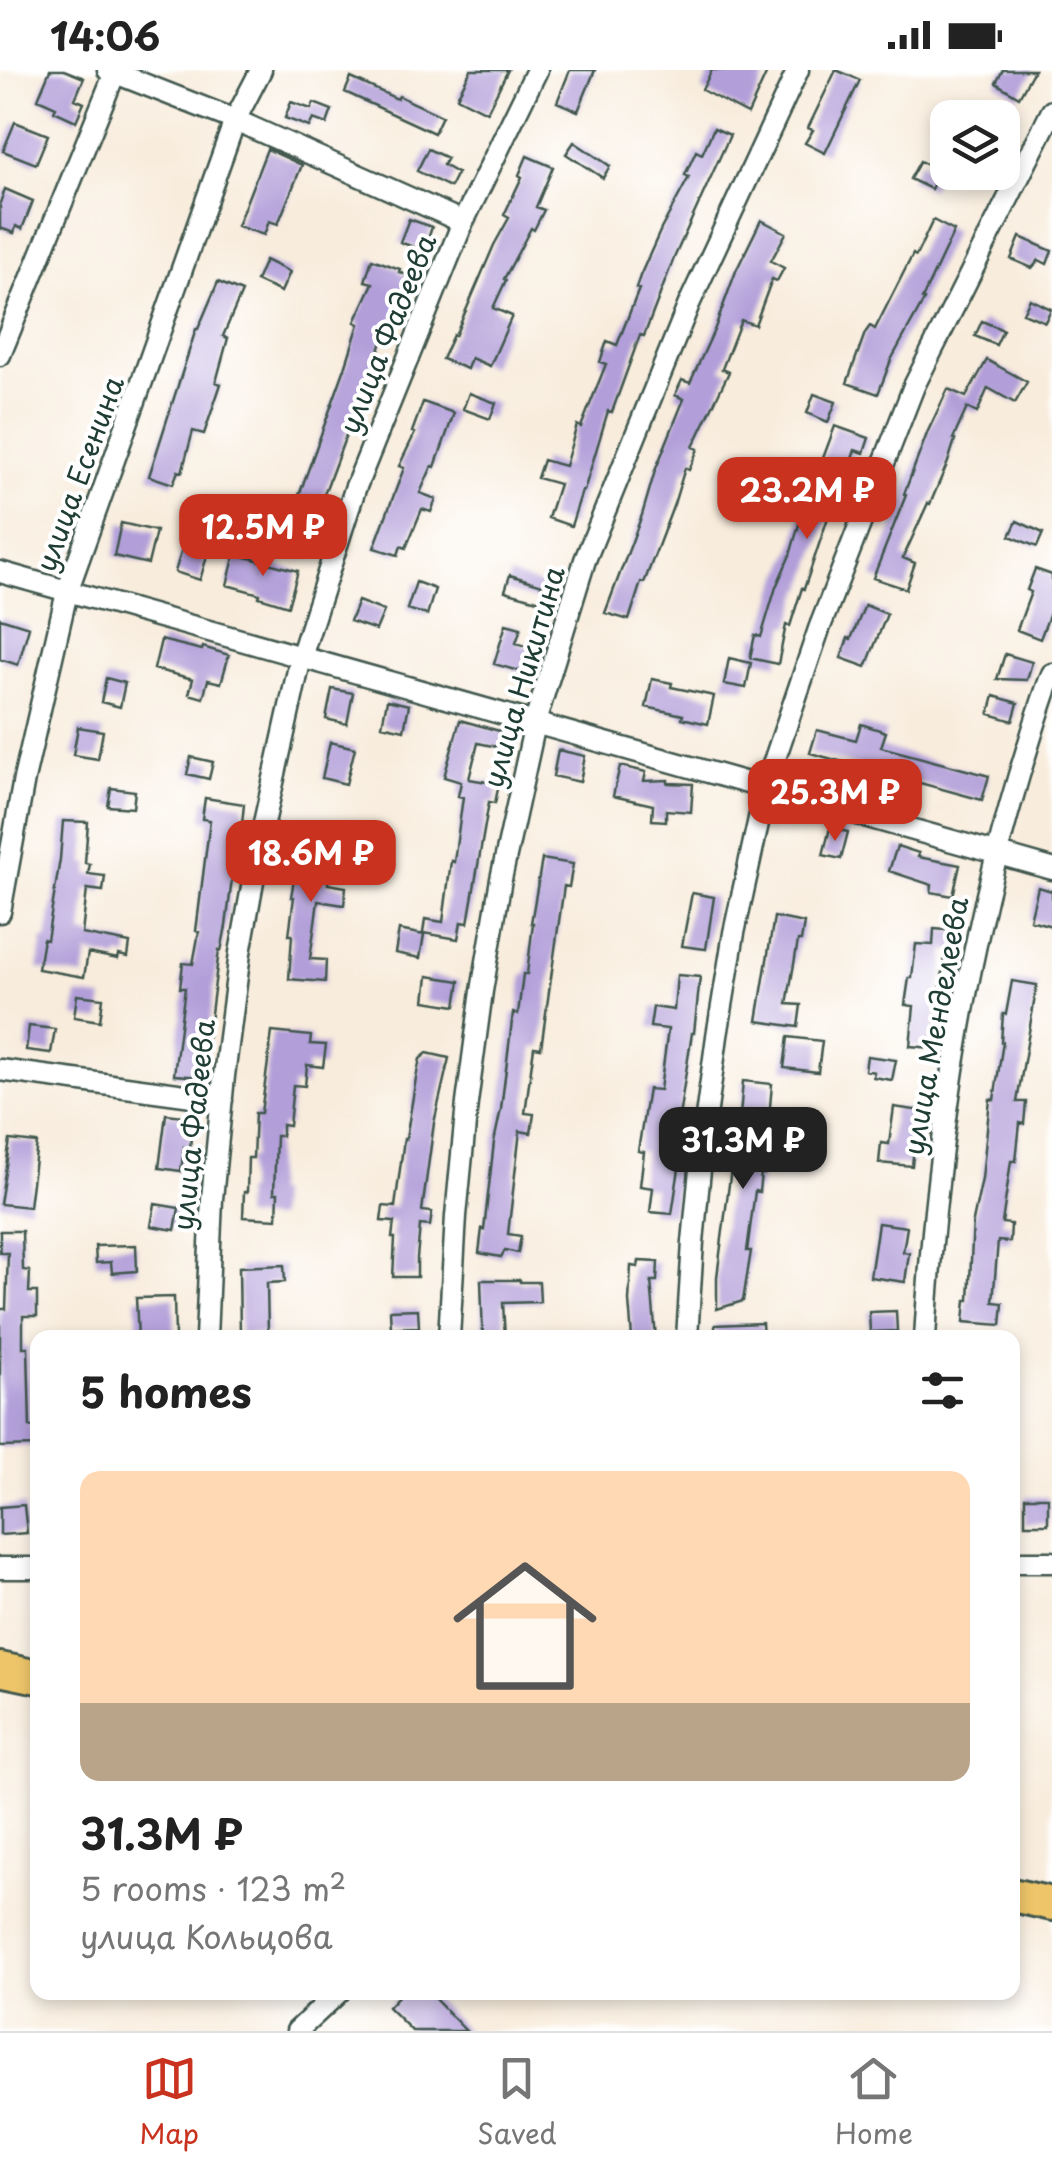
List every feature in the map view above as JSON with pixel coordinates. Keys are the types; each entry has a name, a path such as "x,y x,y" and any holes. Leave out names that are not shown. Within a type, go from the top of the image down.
{"main road":[{"path":"0,1669 30,1676"},
{"path":"1020,1897 1052,1904"}],"street":[{"name":"улица Есенина","path":"0,912 24,779 67,592 235,120 260,70"},
{"name":"улица Фадеева","path":"206,1330 212,1198 240,953 301,657 356,489 462,222 537,70"},
{"name":"улица Никитина","path":"450,1330 467,1103 482,990 501,878 535,724 585,560 689,304 798,70"},
{"path":"0,354 113,71 235,120 462,222"},
{"path":"688,1330 696,1208 714,1053 734,933 765,788 819,628 914,386 1052,111"},
{"path":"0,572 1052,869"},
{"name":"улица Менделеева","path":"927,1330 938,1176 966,990 996,853 1052,674"},
{"path":"0,1070 222,1100"},
{"path":"1020,1562 1052,1562"},
{"path":"0,1568 30,1568"},
{"path":"297,2031 330,2000"}],"building":[{"path":"50,70 64,70 84,78 75,99 84,103 76,121 38,99"},
{"path":"471,70 508,70 487,112 457,97"},
{"path":"570,70 595,70 578,111 557,102"},
{"path":"712,70 768,70 748,114 702,90"},
{"path":"836,70 860,80 825,153 805,143 813,130 808,128"},
{"path":"1003,70 1034,70 1019,97 996,83"},
{"path":"351,78 442,116 434,133 345,92"},
{"path":"291,102 311,109 314,103 332,110 327,124 313,119 309,127 285,118"},
{"path":"15,122 48,135 36,164 3,151"},
{"path":"714,128 730,135 674,258 644,336 640,335 612,412 608,411 571,526 548,518 559,484 537,478 543,460 565,466 577,425 581,427 606,364 600,362 607,341 617,345 639,289 636,288 640,276 689,177 685,175 696,151 702,154"},
{"path":"574,142 610,166 603,178 566,154"},
{"path":"267,149 302,165 278,224 269,221 264,235 237,226"},
{"path":"428,149 447,158 443,165 457,173 450,187 417,171"},
{"path":"527,156 553,167 536,207 544,210 504,279 493,308 512,316 490,366 471,358 467,369 442,359 509,218 504,215"},
{"path":"920,161 930,166 930,189 910,179"},
{"path":"5,189 33,201 22,229 16,226 14,233 0,228 0,203"},
{"path":"409,219 432,227 424,251 400,242"},
{"path":"761,220 786,233 771,261 784,268 777,281 772,279 755,325 741,320 722,369 729,372 693,447 698,449 689,470 685,468 629,620 605,613 684,399 675,395 682,380 690,383"},
{"path":"933,220 954,231 878,394 847,383 865,333 870,326 875,329"},
{"path":"1020,237 1052,251 1047,264 1039,260 1032,268 1011,259"},
{"path":"372,259 412,277 387,336 384,335 323,497 312,537 280,529 285,510 293,512 345,368 359,324 355,322 373,283 365,281"},
{"path":"265,260 290,272 281,292 256,281"},
{"path":"218,282 242,292 223,336 228,338 216,382 221,384 204,434 193,431 182,472 178,471 173,484 149,476 196,329"},
{"path":"1030,299 1051,309 1045,322 1023,313"},
{"path":"982,321 1003,330 996,345 975,336"},
{"path":"987,360 1027,382 1015,403 988,388 977,413 967,408 948,462 903,558 915,563 906,589 873,578 928,431 948,389 966,397"},
{"path":"469,393 496,403 490,419 463,409"},
{"path":"814,394 836,402 828,422 807,413"},
{"path":"423,402 454,413 435,467 432,466 420,493 436,499 431,512 422,509 406,548 401,546 398,555 374,548"},
{"path":"835,426 869,438 864,453 855,450 848,471 844,470 804,589 790,626 786,625 778,664 750,658 755,635 761,637 811,484"},
{"path":"1017,521 1043,533 1037,547 1010,536"},
{"path":"121,523 156,531 148,564 114,556"},
{"path":"184,542 209,549 200,580 175,572"},
{"path":"235,554 298,571 288,606 227,585"},
{"path":"1035,569 1052,575 1052,608 1040,639 1017,630"},
{"path":"510,575 549,587 544,602 505,591"},
{"path":"416,582 435,589 427,615 407,609"},
{"path":"358,601 384,611 376,630 350,621"},
{"path":"865,605 887,614 866,667 841,658"},
{"path":"0,618 29,627 18,665 0,659"},
{"path":"506,624 521,628 516,643 536,649 529,674 494,664"},
{"path":"161,640 229,655 221,683 208,680 203,698 189,694 193,679 154,669"},
{"path":"1005,654 1032,662 1027,680 997,679"},
{"path":"729,658 751,663 746,688 724,684"},
{"path":"106,678 125,683 120,707 101,702"},
{"path":"652,679 714,696 708,724 646,707"},
{"path":"332,689 353,693 347,724 326,719"},
{"path":"994,696 1018,703 1013,721 989,714"},
{"path":"387,700 409,705 404,730 382,725"},
{"path":"460,720 510,734 507,749 478,743 469,779 499,784 495,803 489,802 468,923 461,922 458,939 423,933 425,919 443,922 451,861 454,862 463,797 458,796 461,782 444,777"},
{"path":"861,724 886,732 881,747 989,776 982,800 810,753 817,730 856,740"},
{"path":"78,727 103,731 98,759 73,755"},
{"path":"330,742 355,748 346,784 322,778"},
{"path":"558,750 585,756 580,782 553,776"},
{"path":"191,757 213,762 209,779 187,774"},
{"path":"620,766 646,772 644,781 693,784 691,812 666,810 666,821 652,820 653,805 613,796"},
{"path":"111,788 135,791 133,808 108,806"},
{"path":"205,798 244,804 219,950 203,1077 174,1075 185,988 180,988 183,963 193,964 199,932 196,931 210,820 202,819"},
{"path":"63,821 88,822 88,874 105,876 103,891 87,889 82,934 130,943 128,957 88,953 84,977 38,969 43,939 47,940"},
{"path":"830,828 848,832 841,859 823,855"},
{"path":"301,835 332,838 328,884 346,887 344,905 318,901 310,959 326,960 325,982 289,979 291,897"},
{"path":"897,846 919,853 918,857 960,865 953,896 931,892 932,885 889,871"},
{"path":"542,859 573,864 569,887 564,886 541,1048 534,1047 525,1113 534,1114 531,1133 520,1131 508,1234 521,1236 518,1253 505,1250 501,1257 479,1253 513,1013 518,1014 523,974 527,974"},
{"path":"1038,887 1052,891 1052,926 1030,920"},
{"path":"692,893 714,897 706,949 682,946"},
{"path":"774,917 804,923 787,1004 801,1005 798,1027 757,1021"},
{"path":"934,929 958,931 956,951 946,950 932,1048 910,1046 914,1006 905,1005 909,978 916,944 933,945"},
{"path":"399,930 424,935 420,958 395,953"},
{"path":"677,975 700,977 672,1162 680,1162 672,1214 650,1212 653,1188 640,1186 644,1152 638,1151 648,1089 660,1090 668,1029 650,1027 653,1007 674,1010"},
{"path":"428,976 460,981 456,1006 425,1001"},
{"path":"1012,981 1037,985 1017,1102 1026,1102 1024,1124 1020,1123 1016,1161 1011,1161 1002,1223 1011,1224 1010,1242 998,1241 993,1302 1003,1303 1001,1325 964,1322 990,1099 994,1100 1003,1014"},
{"path":"77,995 103,998 100,1021 74,1017"},
{"path":"29,1026 55,1029 51,1053 26,1050"},
{"path":"272,1032 311,1036 310,1044 326,1045 323,1067 307,1065 305,1086 293,1085 289,1126 282,1125 282,1136 276,1136 277,1219 243,1217 248,1158 253,1158 255,1113 261,1113"},
{"path":"788,1037 822,1041 818,1072 784,1068"},
{"path":"427,1053 449,1058 434,1123 422,1211 432,1212 430,1226 420,1225 417,1277 393,1277 394,1222 381,1221 383,1206 395,1207 416,1078 420,1059"},
{"path":"867,1056 896,1060 892,1080 873,1077 874,1072 865,1070"},
{"path":"743,1081 772,1084 764,1174 761,1173 759,1192 755,1191 743,1301 717,1309 717,1277 732,1161 736,1162"},
{"path":"894,1107 922,1111 912,1166 879,1163 881,1143 889,1144"},
{"path":"166,1114 193,1117 190,1148 184,1147 181,1171 159,1168"},
{"path":"10,1140 37,1143 29,1207 0,1204"},
{"path":"155,1204 179,1208 175,1230 151,1226"},
{"path":"878,1223 907,1227 903,1252 909,1253 905,1282 870,1277"},
{"path":"0,1231 22,1231 23,1270 30,1271 29,1292 37,1292 37,1316 23,1316 23,1347 28,1347 30,1446 0,1447 0,1309 6,1309 8,1253 0,1253"},
{"path":"136,1245 137,1271 112,1273 111,1262 96,1263 95,1246"},
{"path":"639,1261 658,1262 657,1281 651,1281 655,1330 631,1330 631,1266 638,1267"},
{"path":"284,1265 285,1282 267,1283 268,1330 240,1330 239,1267"},
{"path":"481,1280 539,1282 540,1302 503,1303 505,1330 483,1330"},
{"path":"174,1297 175,1330 138,1330 136,1298"},
{"path":"418,1309 419,1327 391,1328 390,1310"},
{"path":"896,1311 897,1330 870,1330 869,1312"},
{"path":"762,1323 762,1330 715,1330 715,1325"},
{"path":"1025,1497 1048,1497 1048,1524 1025,1524"},
{"path":"24,1505 27,1533 0,1535 0,1507"},
{"path":"395,2000 436,2000 466,2031 412,2031 388,2007"}]}
